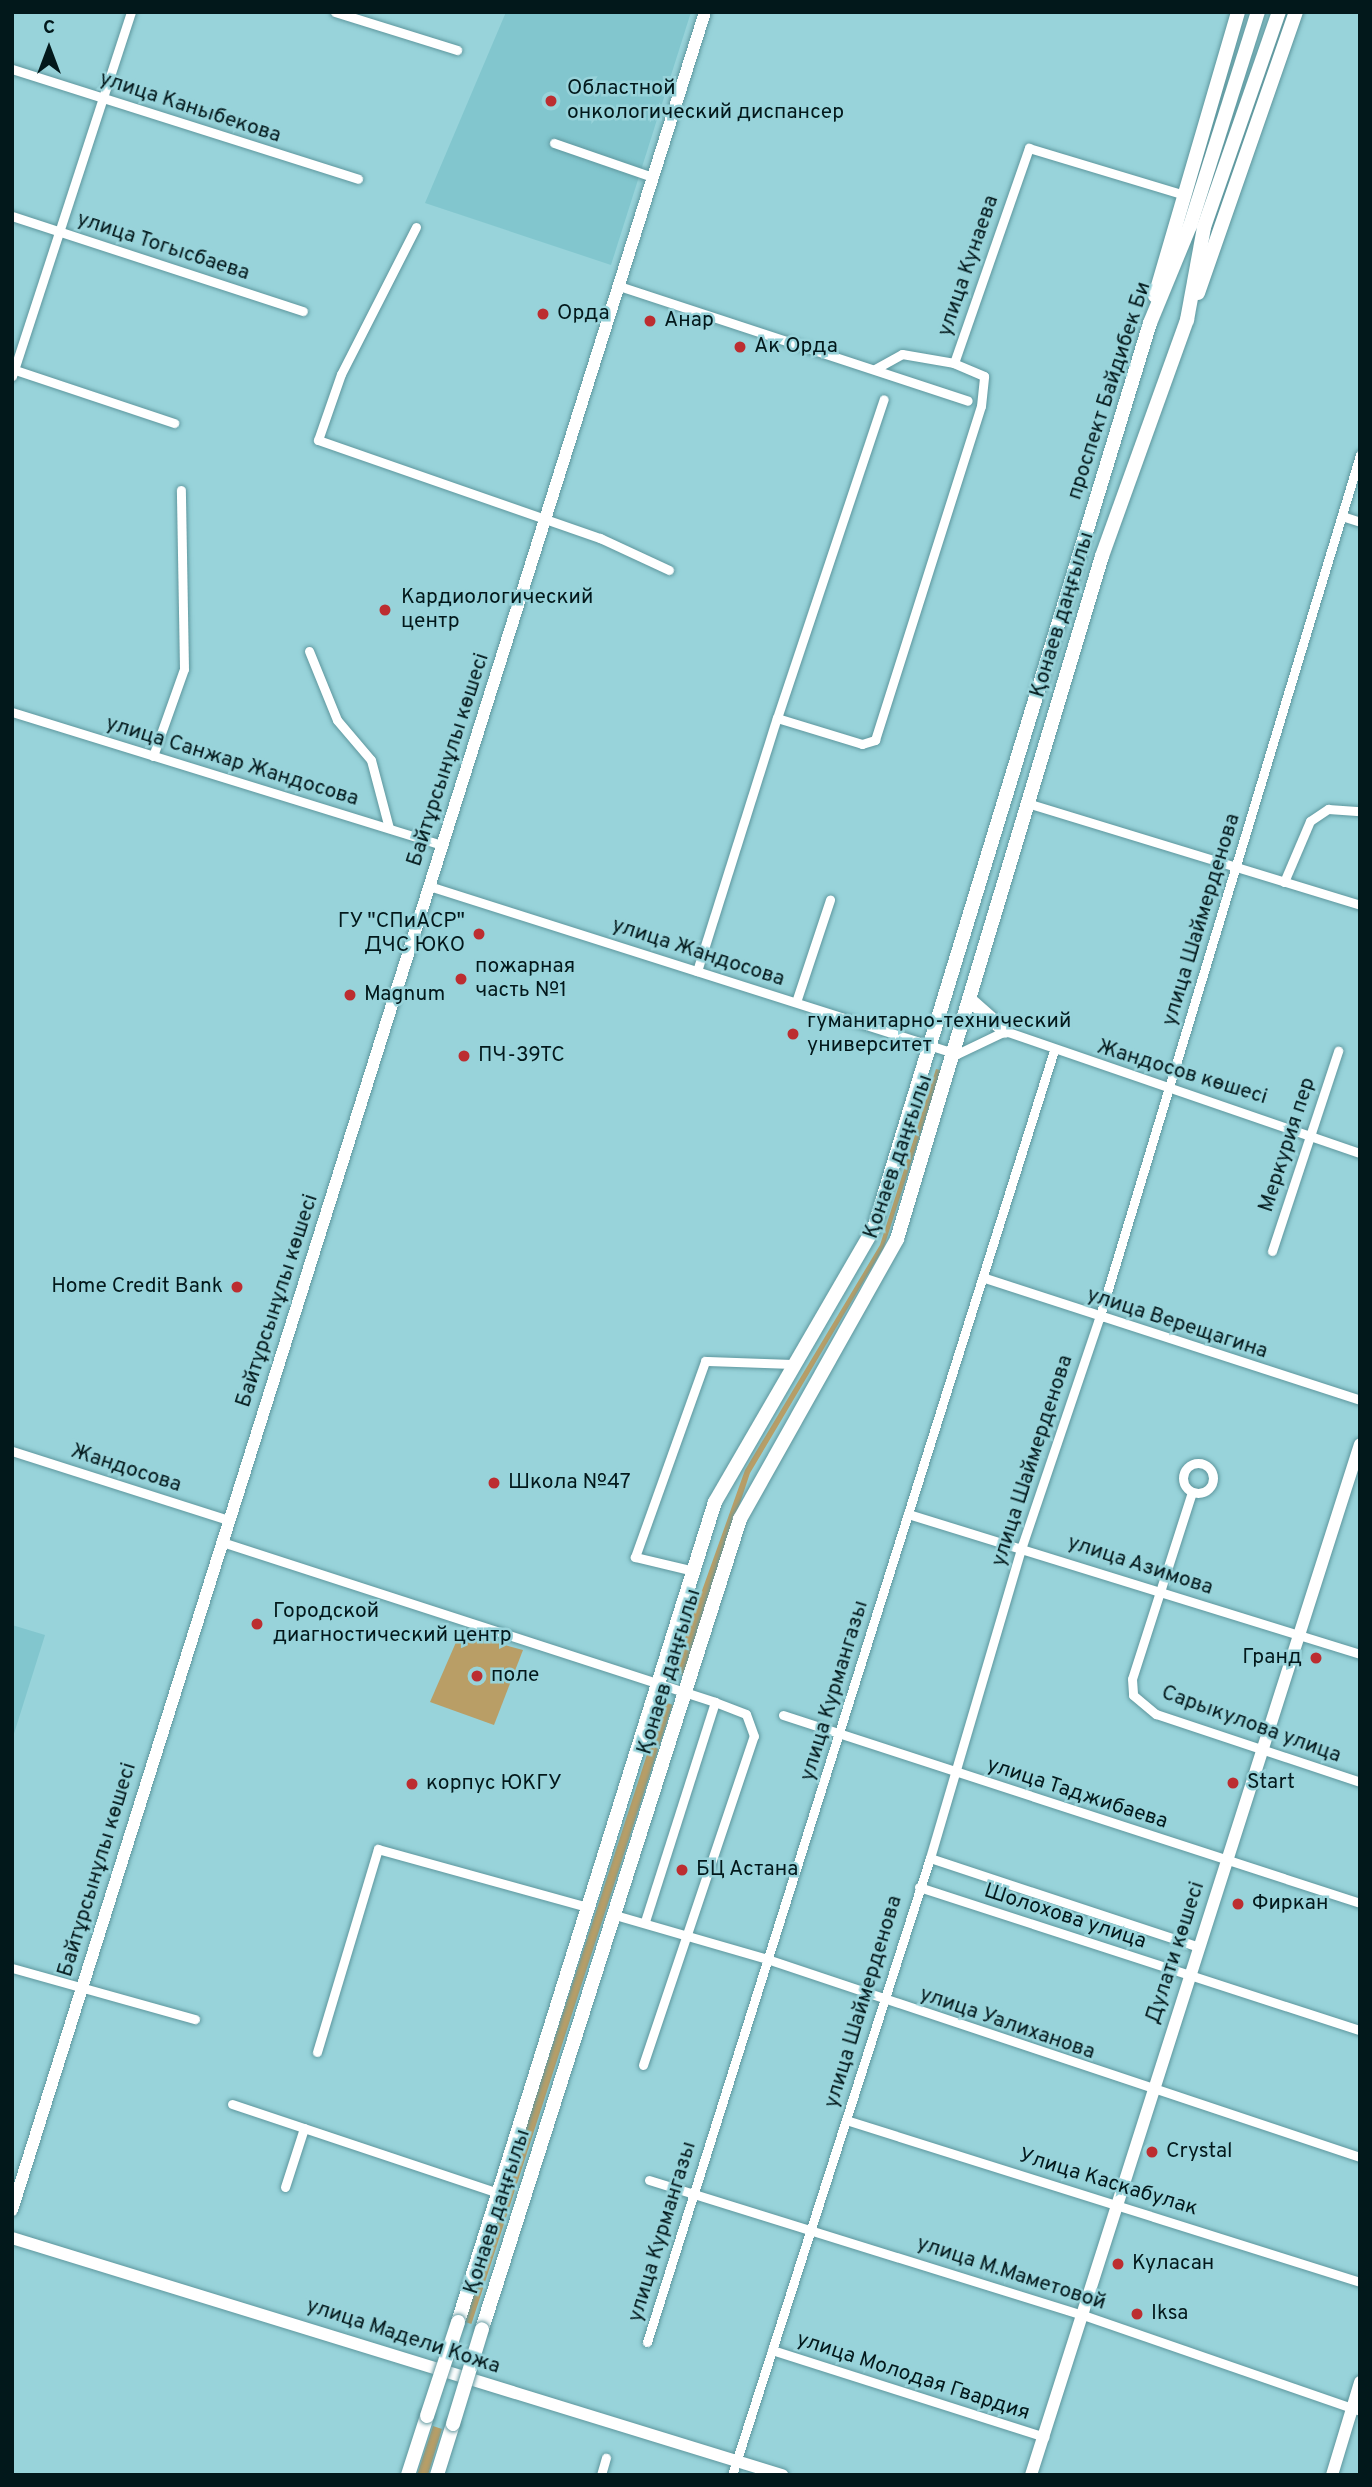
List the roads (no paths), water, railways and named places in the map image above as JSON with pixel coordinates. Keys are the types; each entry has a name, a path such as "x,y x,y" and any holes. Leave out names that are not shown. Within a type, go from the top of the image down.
{"main road":[{"name":"Байтұрсынұлы көшесі","path":"12,2210 705,12"},
{"path":"1150,323 1181,194 1238,12"},
{"name":"проспект Байдибек Би","path":"940,1028 1150,323 1191,226 1258,12"},
{"name":"Қонаев даңғылы","path":"437,2475 740,1519 897,1239 957,1054 1027,803 1102,556 1187,320 1204,227 1279,12"},
{"path":"1187,320 1234,203 1296,12"},
{"path":"971,1001 1005,1031"},
{"name":"Қонаев даңғылы","path":"408,2475 715,1502 874,1228 940,1028"},
{"name":"Дулати көшесі","path":"1031,2475 1360,1444"},
{"name":"улица Мадели Кожа","path":"12,2238 782,2475"},
{"path":"1332,2475 1356,2410 1360,2382"}],"street":[{"path":"131,12 61,233 13,372 174,423"},
{"path":"335,12 457,50"},
{"name":"улица Каныбекова","path":"12,69 358,179"},
{"path":"554,143 653,177"},
{"name":"улица Кунаева","path":"877,365 912,354 954,363 1029,148 1181,194"},
{"name":"улица Тогысбаева","path":"12,216 303,311"},
{"path":"416,227 341,374 318,440 545,519 669,570"},
{"path":"619,286 877,365 968,401"},
{"path":"777,718 862,744 875,740 981,406 984,376 954,363"},
{"path":"697,971 777,718 884,399"},
{"name":"улица Шаймерденова","path":"732,2475 957,1772 1022,1546 1099,1319 1360,455"},
{"path":"153,756 184,669 181,490"},
{"path":"1342,516 1360,522"},
{"path":"309,652 337,720 371,760 389,828"},
{"name":"улица Санжар Жандосова","path":"12,712 442,845"},
{"path":"1027,803 1360,905"},
{"path":"1284,882 1310,821 1328,809 1360,811"},
{"name":"улица Жандосова","path":"429,886 957,1054"},
{"path":"796,1002 830,900"},
{"path":"957,1054 1005,1031"},
{"name":"Жандосов көшесі","path":"1005,1031 1168,1088 1310,1132 1360,1153"},
{"name":"улица Курмангазы","path":"647,2342 692,2192 985,1278 1054,1050"},
{"name":"Меркурия пер","path":"1272,1251 1338,1051"},
{"name":"улица Верещагина","path":"985,1278 1099,1319 1360,1400"},
{"path":"694,1572 635,1557 705,1361 795,1364"},
{"name":"Жандосова","path":"12,1451 228,1520"},
{"path":"1161,1592 1192,1492"},
{"name":"улица Азимова","path":"908,1514 1022,1546 1360,1654"},
{"path":"222,1542 657,1683 686,1690 747,1714 754,1736 683,1936 643,2064"},
{"name":"Сарыкулова улица","path":"1161,1592 1132,1679 1133,1695 1156,1714 1360,1782"},
{"path":"645,1922 715,1702"},
{"name":"улица Таджибаева","path":"783,1715 1360,1903"},
{"path":"317,2052 378,1849 587,1907"},
{"name":"Шолохова улица","path":"930,1858 1199,1947"},
{"name":"Шолохова улица","path":"919,1887 1188,1977 1360,2030"},
{"name":"улица Уалиханова","path":"615,1915 768,1959 1153,2092 1360,2157"},
{"path":"12,1968 195,2019"},
{"path":"232,2104 498,2193"},
{"name":"Улица Каскабулак","path":"846,2120 1118,2203 1360,2282"},
{"path":"285,2187 304,2128"},
{"name":"улица М.Маметовой","path":"649,2180 1083,2315 1356,2410"},
{"name":"улица Молодая Гвардия","path":"772,2350 1044,2437"},
{"path":"601,2475 606,2458"}],"place":[{"name":"Областной онкологический диспансер","path":"551,101"},
{"name":"Орда","path":"543,314"},
{"name":"Анар","path":"650,321"},
{"name":"Ак Орда","path":"740,347"},
{"name":"Кардиологический центр","path":"385,610"},
{"name":"ГУ \"СПиАСР\" ДЧС ЮКО","path":"479,934"},
{"name":"пожарная часть №1","path":"461,979"},
{"name":"Magnum","path":"350,995"},
{"name":"гуманитарно-технический университет","path":"793,1034"},
{"name":"ПЧ-39ТС","path":"464,1056"},
{"name":"Home Credit Bank","path":"237,1287"},
{"name":"Школа №47","path":"494,1483"},
{"name":"Городской диагностический центр","path":"257,1624"},
{"name":"Гранд","path":"1316,1658"},
{"name":"поле","path":"477,1676"},
{"name":"Start","path":"1233,1783"},
{"name":"корпус ЮКГУ","path":"412,1784"},
{"name":"БЦ Астана","path":"682,1870"},
{"name":"Фиркан","path":"1238,1904"},
{"name":"Crystal","path":"1152,2152"},
{"name":"Куласан","path":"1118,2264"},
{"name":"Iksa","path":"1137,2314"}]}
